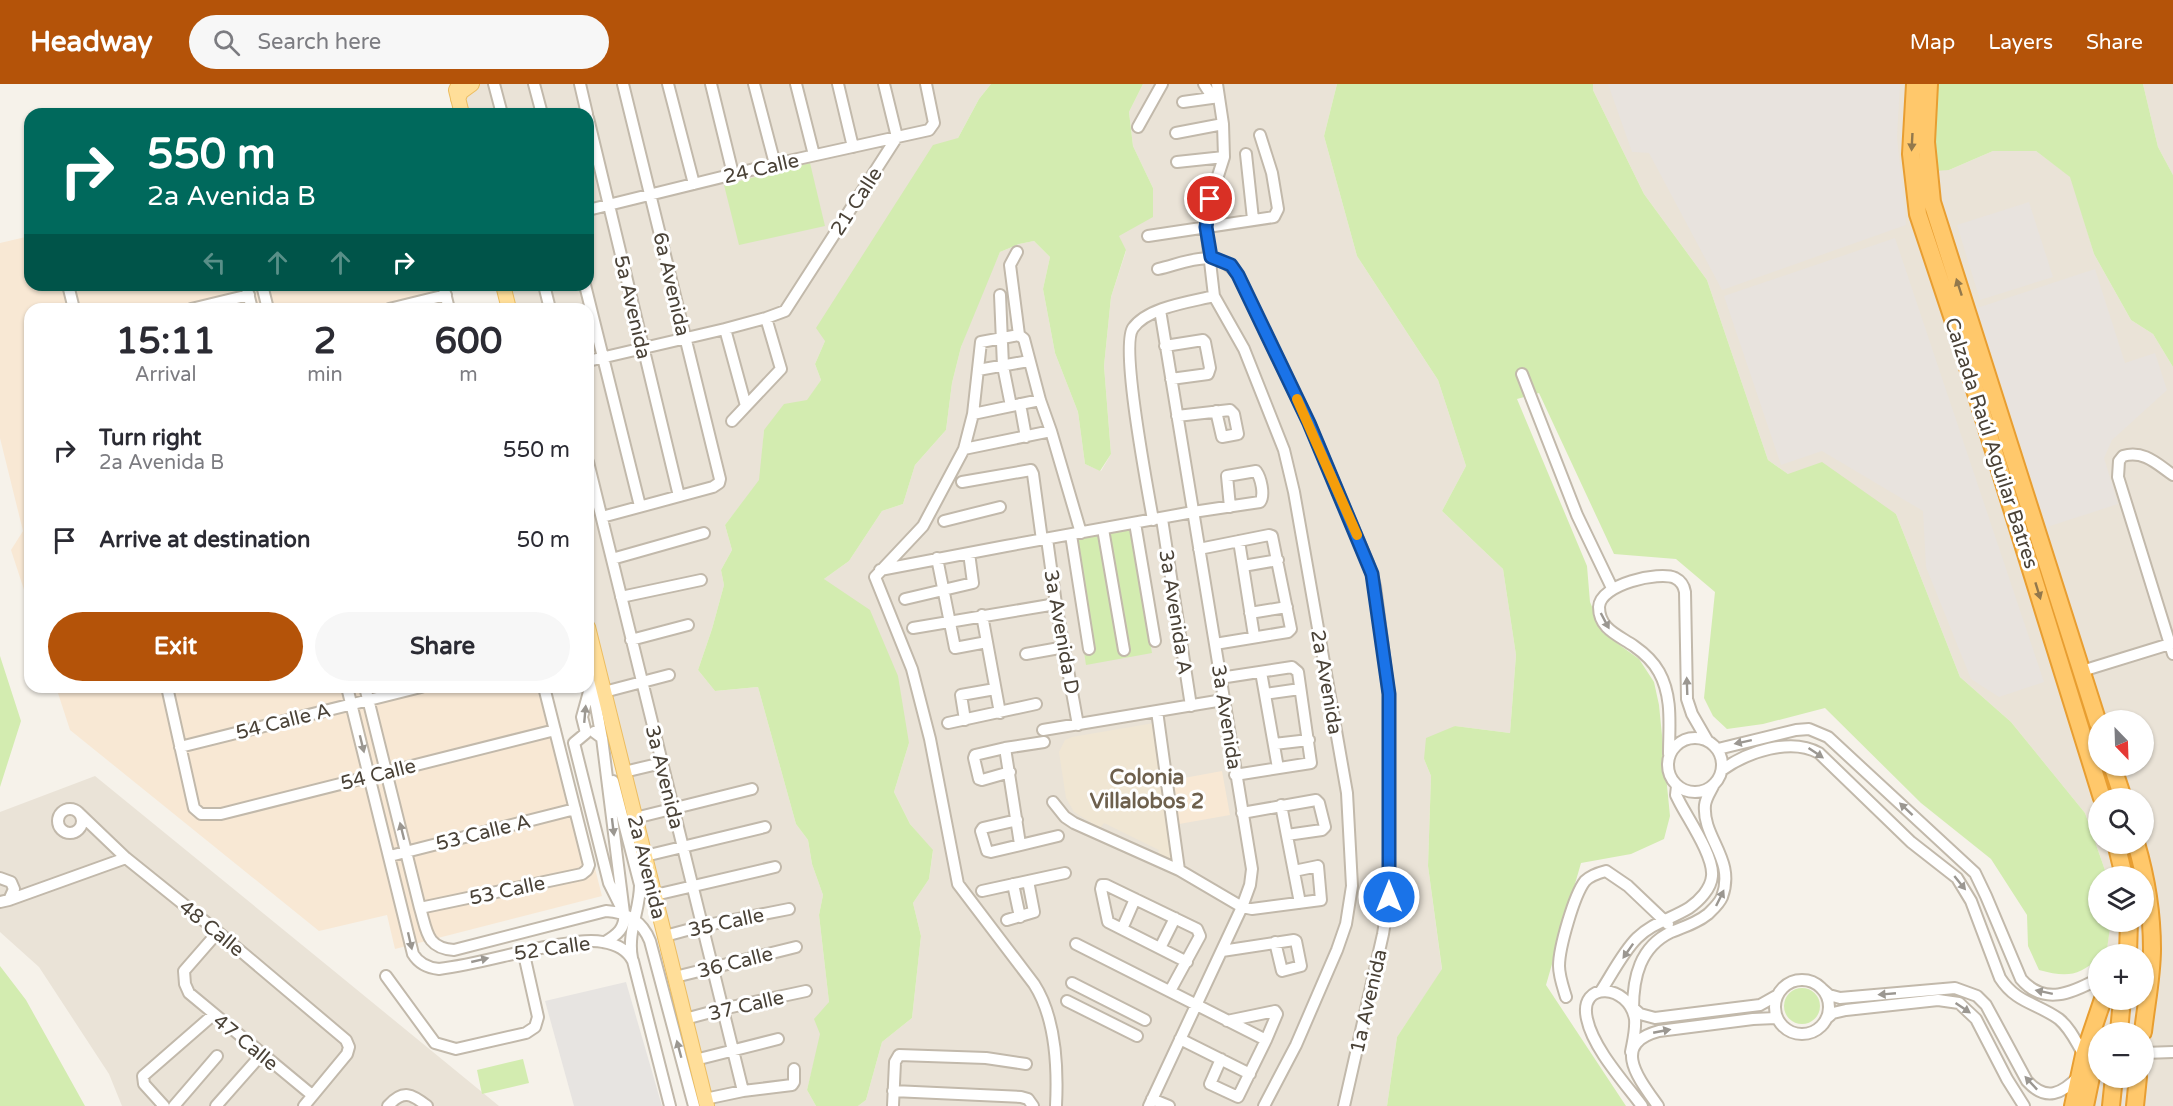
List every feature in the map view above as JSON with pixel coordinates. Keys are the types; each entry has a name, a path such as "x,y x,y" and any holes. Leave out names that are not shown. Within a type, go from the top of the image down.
{"highway":[{"name":"Calzada Raúl Aguilar Batres","path":"1916,84 1911,154 1918,214 2099,788"},
{"name":"Calzada Raúl Aguilar Batres","path":"1929,84 1926,142 1932,202 2094,710"},
{"path":"2139,854 2149,909 2152,950 2144,1022"},
{"path":"2073,1106 2084,1055 2099,1010"},
{"path":"2085,1106 2089,1088"},
{"path":"2111,1106 2113,1088"},
{"path":"2135,1106 2137,1088"}],"main road":[{"path":"460,88 462,108"},
{"name":"2a Avenida","path":"594,651 695,1060 702,1104"}],"street":[{"path":"494,84 500,108"},
{"path":"534,84 540,108"},
{"name":"5a Avenida","path":"580,84 586,108"},
{"name":"6a Avenida","path":"623,84 719,483 713,487 679,496"},
{"path":"668,84 694,184"},
{"path":"711,84 733,174"},
{"path":"754,84 775,164"},
{"path":"796,84 814,155"},
{"path":"838,84 853,147"},
{"path":"884,84 897,137"},
{"name":"24 Calle","path":"594,209 775,164 929,130 934,123 926,84"},
{"path":"1138,127 1162,84"},
{"path":"1204,84 1216,97"},
{"name":"2a Avenida","path":"1217,84 1216,97 1223,124 1224,157 1208,207 1206,227 1211,257 1211,280 1214,296 1248,359 1284,450 1294,492 1347,793 1351,848 1352,886 1346,924 1318,996 1278,1084 1264,1106"},
{"path":"1183,102 1216,97"},
{"path":"1176,133 1223,124"},
{"path":"1148,236 1274,216 1278,209 1272,173 1260,135"},
{"name":"21 Calle","path":"766,318 785,311 897,137"},
{"name":"5a Avenida","path":"594,141 679,496"},
{"path":"1246,154 1253,219"},
{"path":"1177,162 1224,157"},
{"path":"1017,252 1010,265 1019,335 1024,339 1040,400 1051,431 1076,534 1089,649"},
{"path":"1158,269 1211,257"},
{"name":"1a Avenida","path":"1211,257 1231,265 1238,275 1309,423 1368,563 1375,586 1389,694 1389,897 1383,934 1344,1106"},
{"path":"209,303 244,291"},
{"path":"406,303 441,291"},
{"path":"1000,295 1003,366 1026,437"},
{"path":"1160,310 1214,296"},
{"name":"3a Avenida","path":"1150,1102 1242,907 1250,885 1252,870 1160,310"},
{"name":"3a Avenida A","path":"1160,310 1138,323 1131,332 1131,390 1191,706"},
{"path":"594,359 766,318 781,369 732,421"},
{"path":"594,321 640,506"},
{"path":"725,329 746,406"},
{"path":"1019,335 981,342 973,414 964,449 923,526 874,577 912,669 930,739 958,884 1041,995 1048,1018 1057,1072 1056,1106"},
{"path":"1165,346 1203,340 1210,368 1208,374 1171,379"},
{"path":"978,370 1029,361"},
{"path":"1522,374 1577,515 1612,588"},
{"path":"973,414 1040,400"},
{"path":"1177,416 1216,411"},
{"path":"964,449 1051,431"},
{"path":"2082,671 2172,647 2118,477 2118,468 2123,456 2138,454 2145,456 2173,475"},
{"name":"3a Avenida D","path":"962,482 1031,470 1033,474 1078,724"},
{"name":"3a Avenida","path":"594,486 742,1091"},
{"path":"602,517 679,496"},
{"path":"944,521 1000,507"},
{"path":"879,571 937,558 1230,507"},
{"path":"1135,523 1155,641"},
{"path":"1103,529 1124,650"},
{"path":"612,559 704,533"},
{"path":"1199,549 1272,536 1291,629 1288,632 1215,644"},
{"path":"1239,541 1254,636"},
{"path":"905,598 973,583 969,553"},
{"path":"937,558 955,648 987,642"},
{"path":"1243,566 1278,560"},
{"path":"1714,784 1699,792 1690,792 1677,786 1670,777 1667,766 1669,703 1660,673 1644,654 1605,626 1600,616 1600,602 1612,588 1663,576 1674,578 1682,584 1685,592 1688,699 1692,714 1707,740 1718,749 1722,770"},
{"path":"621,597 701,580"},
{"path":"914,628 1056,604"},
{"path":"1250,613 1287,607"},
{"path":"982,615 1000,713"},
{"path":"631,640 688,625"},
{"path":"1026,654 1065,647"},
{"path":"594,674 597,663"},
{"path":"1220,678 1296,668 1309,740 1311,763 1235,776"},
{"path":"1262,672 1278,768"},
{"path":"604,692 669,675"},
{"path":"965,720 961,695 995,689"},
{"path":"1265,694 1300,689"},
{"path":"168,693 180,747"},
{"path":"349,693 390,856"},
{"path":"366,693 420,908"},
{"name":"54 Calle A","path":"180,747 397,693"},
{"path":"546,693 575,809"},
{"path":"589,693 582,717 586,733 574,743 609,883 632,918 646,932 650,941 702,1104 742,1091 792,1085 794,1069"},
{"path":"593,693 598,735 632,918"},
{"path":"1043,730 1223,700"},
{"path":"948,723 1036,704"},
{"path":"1157,711 1179,870"},
{"path":"1718,749 1796,730 1809,729 1828,737 1975,873 2021,979 2027,986 2040,993 2057,995 2070,993 2088,984"},
{"name":"54 Calle","path":"180,747 194,808 201,814 221,814 555,730"},
{"path":"598,735 640,885 640,896 632,918 630,935 633,961 670,1106"},
{"path":"1669,754 1675,745 1684,739 1694,737 1707,740"},
{"path":"1274,744 1309,740"},
{"path":"1010,772 979,779 975,755 1044,742"},
{"path":"1658,1106 1639,1077 1631,1052 1635,1028 1632,1007 1633,990 1640,961 1647,950 1663,936 1691,925 1714,908 1722,898 1727,876 1723,859 1706,817 1705,805 1722,770 1750,754 1792,746 1809,747 1819,753 1911,842 1957,878 1967,892 2004,985 2021,1000 2062,1023 2084,1055"},
{"path":"1005,748 1020,844"},
{"path":"624,772 662,763"},
{"path":"1601,991 1636,939 1664,920 1688,908 1701,898 1709,886 1712,876 1707,854 1676,795 1677,786"},
{"path":"635,818 752,789"},
{"path":"1242,813 1316,800 1320,803 1325,827 1322,830 1287,835"},
{"path":"1053,802 1065,817 1074,823 1179,870 1242,907 1252,909 1322,899 1319,868 1316,866 1294,871"},
{"path":"1281,805 1300,903"},
{"name":"53 Calle A","path":"390,856 575,809"},
{"name":"53 Calle","path":"420,908 582,874 589,865 575,809"},
{"name":"48 Calle","path":"79,813 126,858 346,1040 349,1047 347,1054 312,1095"},
{"path":"1017,820 987,826 981,831 987,851 991,852 1058,836"},
{"path":"1911,842 1924,836 1924,826"},
{"path":"645,856 765,827"},
{"path":"1939,864 1945,854 1956,855"},
{"name":"52 Calle","path":"390,856 413,954 423,965 433,968 450,967 523,950 580,941 605,942 622,948 629,953 633,961"},
{"path":"5,901 126,858"},
{"path":"655,895 775,867"},
{"path":"1566,997 1559,964 1565,932 1578,894 1586,881 1596,874 1606,871 1628,886 1674,931"},
{"path":"982,891 1030,886 1065,873"},
{"path":"0,878 8,879 13,885 14,893 5,901"},
{"path":"1170,991 1187,962 1200,932 1175,918 1102,885 1108,922 1187,962"},
{"path":"1007,920 1034,912 1030,886"},
{"path":"1014,889 1020,916"},
{"path":"1122,929 1135,899"},
{"name":"52 Calle","path":"420,908 428,936 440,948 454,950 606,911 632,918"},
{"name":"35 Calle","path":"664,936 789,909"},
{"path":"605,942 616,936 625,921 632,918"},
{"path":"1160,948 1175,918"},
{"path":"551,926 554,946"},
{"name":"47 Calle","path":"218,932 184,971 184,984 189,993 312,1095"},
{"path":"1222,951 1275,942"},
{"path":"1076,944 1266,1040"},
{"name":"36 Calle","path":"675,977 796,947"},
{"path":"386,976 435,1043 456,1049 526,1034 535,1027 538,1017 523,950"},
{"path":"2024,1106 2007,1079 1976,1019 1959,1003 1938,1000 1846,1010 1833,1013 1814,1032 1796,1034 1781,1026 1776,1018 1774,1003 1776,996 1781,988 1797,980 1814,982 1830,995 1840,998 1942,988 1963,990 1977,996 1986,1005 2026,1081 2031,1086 2040,1092 2060,1092 2079,1076"},
{"path":"1072,983 1145,1020"},
{"path":"1821,988 1829,1003 1826,1019"},
{"name":"37 Calle","path":"685,1019 806,991"},
{"path":"1642,1106 1596,1042 1589,1026 1586,1008 1593,994 1601,991 1615,993 1640,1014 1655,1018 1760,1005 1776,996"},
{"path":"1083,1009 1090,993"},
{"path":"1067,1001 1137,1036"},
{"path":"1221,1059 1210,1082 1212,1086 1238,1098 1277,1014 1275,1011 1227,1021"},
{"path":"164,1106 143,1080 147,1071 213,1015"},
{"path":"1631,1052 1639,1040 1659,1031 1776,1018"},
{"path":"695,1060 778,1039"},
{"path":"1180,1039 1251,1074"},
{"path":"2154,1053 2173,1052"},
{"path":"216,1106 262,1054"},
{"path":"894,1106 895,1062 899,1055 986,1059 1026,1064"},
{"path":"174,1106 216,1056"},
{"path":"893,1091 1021,1097 1028,1099 1033,1106"},
{"path":"388,1106 406,1094 414,1095 427,1106"},
{"path":"304,1106 312,1095"},
{"path":"1150,1102 1169,1106"}],"shaded area":[{"path":"460,84 991,84 979,99 958,138 825,341 815,364 821,380 807,401 764,430 760,480 725,525 732,550 721,570 724,585 698,670 715,691 758,687 796,824 808,840 812,864 823,895 819,915 829,1002 807,1090 816,1106 714,1106 691,1024 594,633 594,303 514,303 510,291 594,291 594,108 466,108"},
{"path":"1143,84 1337,84 1324,136 1357,256 1438,380 1466,466 1442,511 1503,569 1516,655 1510,733 1455,726 1424,759 1431,776 1428,866 1442,970 1397,1037 1387,1106 858,1106 866,1100 882,1042 912,1018 921,936 913,903 929,879 933,851 910,824 894,792 909,743 824,579 849,561 882,511 903,504 915,465 946,430 952,383 961,347 977,303 1000,252 1019,244 1034,241 1050,257 1043,289 1055,353 1078,412 1085,464 1101,471 1111,454 1104,366 1111,297 1126,251 1118,236 1153,188 1133,146 1129,112"},
{"path":"1593,84 1938,84 1935,107 1949,170 1993,151 2036,151 2071,177 2094,254 2131,320 2153,334 2173,367 2173,1106 2077,1106 2088,1017 2090,1010 2154,1010 2154,944 2108,944 2109,932 2154,932 2154,866 2104,866 2099,854 2154,854 2154,788 2088,788 2088,822 2085,813 2011,722 1960,677 1896,514 1788,474 1768,460 1707,280 1644,194 1593,90"},
{"path":"1608,84 1900,84 1897,137 1906,225 1722,290 1649,153 1632,152"},
{"path":"2143,84 2173,84 2173,175 2158,147"},
{"path":"2029,202 2053,277 1980,300 1957,225"},
{"path":"24,237 24,291 448,291 450,303 24,303 24,590 11,550 23,531 0,438 0,243"},
{"path":"1895,238 2044,682 1999,697 1971,679 1926,567 1923,511 1822,451 1781,465 1724,296"},
{"path":"2095,269 2125,363 2155,353 2167,390 2112,440 2104,458 2118,504 2047,527 1977,308"},
{"path":"58,693 551,693 602,896 395,949 387,915 319,931 70,730"},
{"path":"1154,723 1177,863 1158,855 1159,850 1104,823 1100,828 1074,812 1066,798 1059,752 1065,740"},
{"path":"1222,771 1230,815 1179,824 1173,780"},
{"path":"95,776 499,1106 122,1106 109,1074 39,967 0,932 0,812"},
{"path":"626,982 662,1106 574,1106 545,1001"}],"green space":[{"path":"991,84 1143,84 1129,112 1133,146 1153,188 1153,217 1119,236 1126,250 1111,297 1104,366 1111,454 1100,471 1085,464 1078,412 1055,353 1043,289 1050,257 1034,241 1019,244 1000,252 961,347 952,383 946,430 915,465 903,504 882,511 849,561 824,579 870,610 898,676 909,743 894,792 910,824 933,850 929,879 913,903 921,936 912,1018 882,1042 866,1100 858,1106 816,1106 807,1090 820,1034 814,1019 829,1002 819,915 823,895 812,864 808,840 796,824 758,687 715,691 698,670 724,585 721,570 732,550 725,525 759,480 764,430 784,404 807,400 821,380 815,364 825,341 816,328 933,145 958,138 979,99"},
{"path":"1337,84 1593,84 1593,90 1644,194 1707,280 1768,460 1788,474 1822,462 1896,514 1960,677 2011,722 2085,813 2088,822 2088,854 2099,854 2104,866 2088,866 2088,932 2109,932 2108,944 2088,944 2088,966 2071,974 2039,970 2028,946 2027,915 1991,859 1921,803 1825,708 1763,724 1727,729 1713,716 1704,698 1715,592 1676,559 1614,554 1539,393 1517,399 1587,566 1590,602 1603,633 1639,659 1654,682 1659,705 1670,816 1664,839 1631,854 1581,863 1546,985 1626,1106 1387,1106 1397,1037 1442,969 1428,866 1431,776 1424,759 1426,738 1455,726 1510,733 1516,655 1503,569 1442,511 1466,466 1438,380 1357,256 1324,136"},
{"path":"1938,84 2143,84 2158,147 2173,175 2173,367 2153,334 2131,320 2094,254 2070,177 2036,151 1993,151 1949,170 1935,171 1935,107"},
{"path":"810,163 825,226 739,245 724,185"},
{"path":"1130,528 1152,653 1086,665 1067,540"},
{"path":"0,656 21,721 0,787"},
{"path":"0,966 26,1000 85,1106 0,1106"},
{"path":"1802,988 1814,994 1820,1006 1814,1018 1802,1024 1790,1018 1784,1006 1790,994"},
{"path":"523,1059 529,1083 482,1094 477,1070"}],"slow traffic":[{"path":"1297,399 1357,535"}],"district":[{"name":"Colonia Villalobos 2","path":"1147,789"}],"route":[{"path":"1210,199 1206,227 1211,257 1231,265 1238,275 1309,423 1372,574 1389,694 1389,897"}]}
